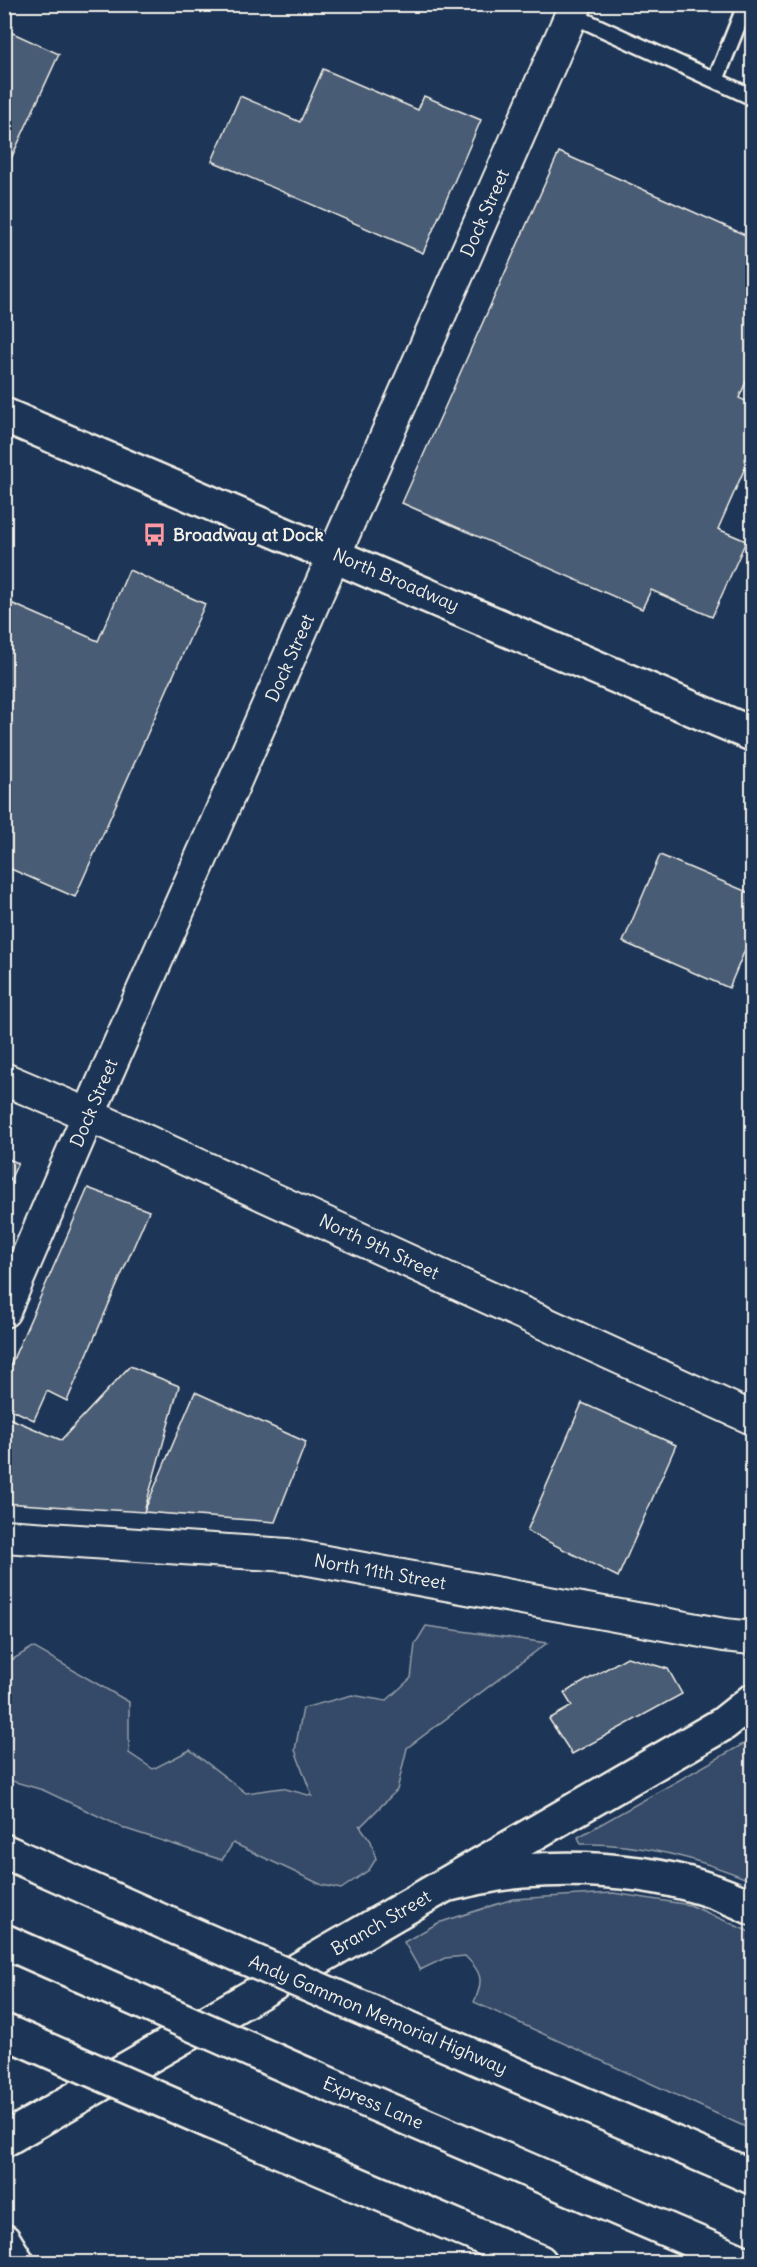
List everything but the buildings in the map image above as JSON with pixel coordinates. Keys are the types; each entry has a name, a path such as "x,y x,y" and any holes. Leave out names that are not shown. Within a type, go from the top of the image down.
{"main road":[{"name":"North Broadway","path":"4,415 336,554 753,734"},
{"name":"Branch Street","path":"4,2140 723,1724 753,1701"},
{"name":"Andy Gammon Memorial Highway","path":"4,1851 753,2177"},
{"path":"449,1884 521,1871 597,1868 697,1886 753,1908"},
{"name":"Express Lane","path":"4,1941 305,2074 742,2262"},
{"path":"4,2031 540,2262"},
{"path":"472,2234 506,2262"},
{"path":"4,2241 17,2262"}],"street":[{"name":"Dock Street","path":"4,1311 574,10"},
{"name":"North 9th Street","path":"4,1079 89,1115 753,1418"},
{"name":"North 11th Street","path":"4,1536 286,1555 724,1635 753,1638"}],"lane":[{"path":"716,79 746,4"},
{"path":"574,10 753,97"}],"shaded area":[{"path":"426,1626 547,1643 407,1748 397,1790 361,1826 359,1825 371,1841 376,1859 369,1870 341,1889 322,1885 233,1843 222,1860 126,1829 43,1790 5,1779 5,1664 33,1647 129,1702 129,1753 153,1769 190,1750 246,1793 282,1788 312,1796 295,1750 303,1708 352,1695 386,1701 411,1678 415,1644"},
{"path":"752,1739 752,1881 711,1865 647,1849 581,1844 578,1837"},
{"path":"613,1893 690,1905 752,1933 752,2130 474,2002 480,1977 465,1956 445,1958 420,1970 404,1942 438,1923 513,1899"}],"place":[{"name":"Broadway at Dock","path":"155,535"}]}
